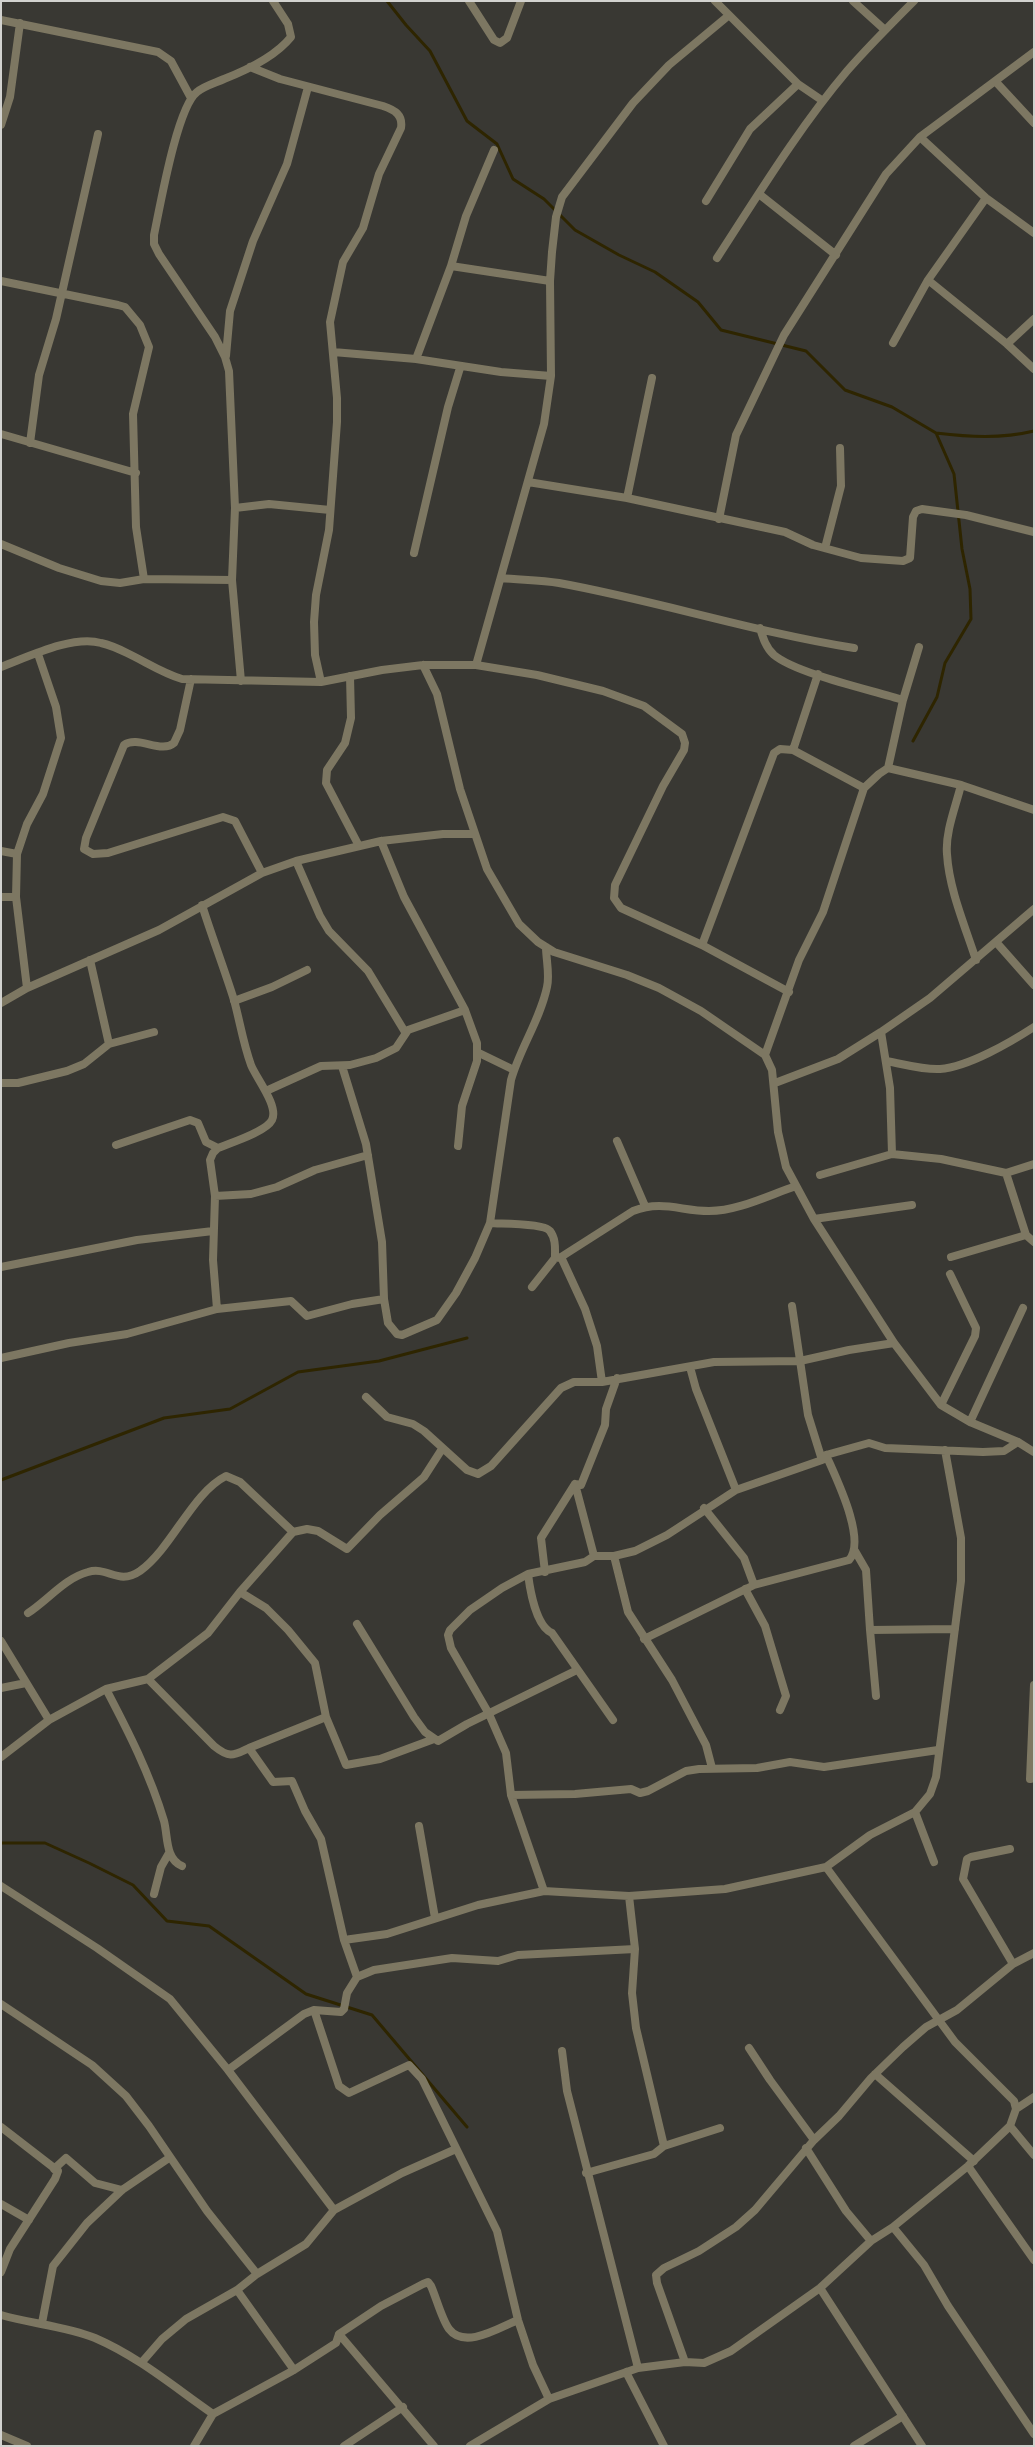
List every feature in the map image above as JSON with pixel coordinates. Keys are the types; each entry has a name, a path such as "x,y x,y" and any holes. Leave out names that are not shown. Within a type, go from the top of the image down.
{"street":[{"path":"241,681 232,580 234,508 233,429 229,371 226,357 215,337 181,290 154,244 154,235 173,149 191,98 204,88 250,68 286,44 291,37 288,24 273,1"},
{"path":"469,1 494,40 500,42 507,38 521,1"},
{"path":"715,1 728,16 798,84 823,101"},
{"path":"854,1 885,30"},
{"path":"716,258 823,101 885,30 914,1"},
{"path":"476,665 544,424 552,376 550,281 556,217 562,197 633,103 669,65 728,16"},
{"path":"1,20 158,52 171,62 191,98"},
{"path":"1,125 10,97 20,23"},
{"path":"719,519 736,435 773,356 784,335 886,174 920,137 996,82 1034,52"},
{"path":"250,68 308,86 383,106 398,114 402,122 401,128 379,174 363,228 343,262 330,322 337,422 329,530 316,595 314,622 315,655 321,682"},
{"path":"996,82 1034,123"},
{"path":"706,201 750,129 798,84"},
{"path":"226,357 230,311 253,241 287,164 308,86"},
{"path":"30,443 39,375 56,319 98,134"},
{"path":"920,137 986,198 1034,233"},
{"path":"416,359 451,266 466,216 494,150"},
{"path":"759,194 836,254"},
{"path":"893,343 928,280 986,198"},
{"path":"451,266 550,281"},
{"path":"928,280 1007,344 1034,369"},
{"path":"1,281 61,292 125,307 144,332 149,347 133,414 136,473 136,527 144,579"},
{"path":"1007,344 1034,319"},
{"path":"333,352 416,359 460,368 552,376"},
{"path":"414,553 448,407 460,368"},
{"path":"627,498 652,378"},
{"path":"1,434 136,473"},
{"path":"824,548 841,486 840,448"},
{"path":"528,482 627,498 785,532 824,548 878,560 907,560 911,554 913,517 916,511 922,509 966,515 1034,532"},
{"path":"234,508 269,504 330,510"},
{"path":"1,544 59,568 101,581 120,583 144,579 232,580"},
{"path":"501,578 558,583 760,628 810,641 854,648"},
{"path":"760,628 766,645 774,655 792,665 903,700"},
{"path":"1,667 70,643 83,641 101,642 127,653 166,674 191,679 321,682 423,665 476,665 537,675 603,691 644,706 682,734 685,743 684,750 659,793 624,864 613,892 615,902 621,908 702,945 789,992"},
{"path":"765,1055 789,992 799,960 823,912 864,788 888,768 903,700 919,647"},
{"path":"27,988 16,897 17,854 27,824 43,794 61,738 56,707 38,654"},
{"path":"423,665 437,694 460,789 474,834 487,869 519,924 546,947 566,957 627,975 659,988 701,1011 765,1055 772,1070 775,1083 782,1152 796,1186 814,1219 894,1343 941,1405 970,1422 1018,1442 1034,1452"},
{"path":"793,750 818,674"},
{"path":"350,676 351,718 345,743 327,770 326,783 359,846"},
{"path":"191,679 180,730 174,743 166,746 133,742 124,745 86,838 84,849 93,854 108,852 223,817 228,817 235,821 262,873"},
{"path":"702,945 770,759 774,753 780,749 793,750 864,788"},
{"path":"888,768 961,785 1034,810"},
{"path":"961,785 950,829 946,853 952,880 976,960"},
{"path":"1,1003 27,988 159,930 262,873 296,861 381,841 443,834 474,834"},
{"path":"381,841 404,897 465,1010 478,1053 462,1106 458,1146"},
{"path":"1,851 17,854"},
{"path":"296,861 320,916 329,931 368,971 405,1032"},
{"path":"1,897 16,897"},
{"path":"202,905 234,1001 243,1042 252,1067 266,1091 273,1116 271,1123 252,1134 218,1148 213,1153 210,1160 215,1196 213,1231 217,1309"},
{"path":"775,1083 838,1059 881,1032 930,998 1034,909"},
{"path":"996,942 1034,985"},
{"path":"342,1066 368,1155 382,1242 384,1299 388,1323 397,1334 402,1335 410,1333 437,1320 456,1293 475,1258 490,1223 516,1060 536,1022 548,986 546,947"},
{"path":"90,960 109,1044"},
{"path":"234,1001 272,987 307,970"},
{"path":"266,1091 321,1066 350,1066 393,1050 405,1032 465,1010"},
{"path":"886,1061 924,1068 954,1067 1005,1046 1034,1026"},
{"path":"1,1083 18,1083 68,1071 84,1064 109,1044 154,1032"},
{"path":"881,1032 890,1088 892,1154"},
{"path":"478,1053 514,1070"},
{"path":"116,1145 190,1120 198,1123 206,1142 218,1148"},
{"path":"617,1141 645,1206"},
{"path":"820,1175 892,1154 941,1159 1006,1173 1034,1164"},
{"path":"215,1196 251,1194 277,1187 315,1170 368,1155"},
{"path":"1006,1173 1026,1235 1034,1242"},
{"path":"532,1288 558,1257 633,1211 645,1206 672,1205 710,1211 734,1207 796,1186"},
{"path":"814,1219 912,1205"},
{"path":"490,1223 546,1227 551,1232 555,1240 558,1257 585,1309 597,1346 602,1382"},
{"path":"1,1267 137,1240 213,1231"},
{"path":"951,1257 1026,1235"},
{"path":"941,1405 975,1336 976,1328 950,1274"},
{"path":"1,1358 69,1342 127,1334 217,1309 291,1301 307,1316 352,1304 384,1299"},
{"path":"792,1306 808,1416 855,1534 855,1551 866,1570 876,1696"},
{"path":"970,1422 1023,1308"},
{"path":"366,1397 387,1417 413,1424 424,1431 442,1449 471,1473 483,1473 561,1388 574,1382 602,1382 617,1378 714,1362 800,1361 849,1350 894,1343"},
{"path":"690,1367 696,1390 736,1490"},
{"path":"575,1484 582,1485 605,1425 606,1409 617,1378"},
{"path":"544,1891 511,1795 506,1753 489,1714 451,1648 448,1635 470,1610 502,1588 528,1574 545,1572 585,1562 594,1556 614,1556 653,1543 704,1508 736,1490 869,1443 885,1448 1004,1451 1018,1442"},
{"path":"1,1757 49,1720 106,1689 148,1679 208,1633 240,1592 293,1532 307,1529 318,1531 347,1549 380,1514 424,1477 442,1449"},
{"path":"344,1940 387,1934 478,1905 544,1891 629,1896 725,1889 826,1867 870,1835 915,1812 930,1794 934,1783 961,1581 961,1538 945,1450"},
{"path":"28,1614 60,1587 86,1572 105,1572 119,1578 134,1575 142,1569 171,1538 193,1506 226,1476 240,1482 293,1532"},
{"path":"575,1484 594,1556"},
{"path":"545,1572 541,1538 575,1484"},
{"path":"704,1508 744,1558 754,1585"},
{"path":"644,1639 754,1585 841,1564 849,1560 855,1551"},
{"path":"614,1556 628,1612 644,1639 658,1656 672,1680 706,1745 712,1768"},
{"path":"528,1574 530,1593 542,1624 547,1631 552,1633 612,1720"},
{"path":"745,1589 765,1626 776,1658 786,1696 780,1710"},
{"path":"240,1592 266,1608 288,1630 315,1663 326,1717 346,1765 380,1759 434,1739"},
{"path":"357,1624 414,1717 425,1732 438,1741 577,1670"},
{"path":"870,1630 955,1629"},
{"path":"1,1641 49,1720"},
{"path":"148,1679 220,1751 240,1755 249,1748 326,1717"},
{"path":"1,1688 26,1683"},
{"path":"1034,1686 1030,1779 1034,1778"},
{"path":"106,1689 131,1737 150,1783 167,1832 169,1853 177,1864 182,1866"},
{"path":"249,1748 273,1782 292,1781 305,1811 321,1839 344,1940 357,1977"},
{"path":"511,1795 575,1794 631,1789 640,1793 648,1791 686,1771 712,1768 729,1770 757,1768 790,1762 824,1767 938,1750"},
{"path":"915,1812 934,1862"},
{"path":"419,1826 435,1918"},
{"path":"1010,1849 967,1859 963,1879 1013,1964"},
{"path":"154,1894 162,1867 169,1853"},
{"path":"470,2446 549,2398 638,2368 685,2362 704,2364 718,2359 820,2288 871,2242 893,2227 971,2164 1010,2126 1016,2109 1014,2101 955,2042 826,1867"},
{"path":"1,1886 97,1948 170,2000 228,2070 334,2210"},
{"path":"629,1896 635,1949 632,1993 636,2028 664,2146"},
{"path":"228,2070 304,2014 314,2010 341,2012 344,2009 347,1993 357,1977 374,1970 452,1958 498,1961 518,1955 635,1949"},
{"path":"685,2362 656,2283 656,2275 664,2268 699,2251 736,2227 755,2210 806,2148 840,2116 875,2074 926,2027 957,2010 1013,1964 1034,1953"},
{"path":"1,2004 48,2034 97,2070 126,2096 149,2126 169,2158 257,2274"},
{"path":"314,2010 339,2086 344,2092 348,2093 410,2066 422,2079 497,2231 518,2320 533,2365 549,2398"},
{"path":"750,2048 770,2080 814,2140"},
{"path":"562,2051 567,2092 586,2172 615,2273 638,2368"},
{"path":"875,2074 971,2164 1034,2260"},
{"path":"1016,2109 1034,2097"},
{"path":"1010,2126 1034,2155"},
{"path":"1,2127 58,2171 55,2179 10,2249 1,2272"},
{"path":"586,2172 654,2154 664,2146 720,2128"},
{"path":"806,2148 846,2211 871,2242"},
{"path":"142,2362 162,2339 186,2319 237,2290 257,2274 306,2244 334,2210 402,2173 456,2149"},
{"path":"54,2168 66,2158 95,2183 122,2190"},
{"path":"42,2323 53,2266 87,2223 122,2190 169,2158"},
{"path":"1,2204 28,2220"},
{"path":"893,2227 924,2265 948,2306 1033,2431"},
{"path":"194,2446 212,2414 294,2370 336,2343 339,2334 380,2306 428,2282 449,2329 461,2337 471,2338 518,2320"},
{"path":"820,2288 922,2446"},
{"path":"237,2290 294,2370"},
{"path":"1,2316 28,2323 42,2323 94,2338 142,2362 212,2414"},
{"path":"339,2334 403,2407 434,2446"},
{"path":"626,2372 664,2446"},
{"path":"344,2446 403,2407"},
{"path":"854,2446 903,2416"},
{"path":"1,2435 27,2446"}],"waterway":[{"path":"387,1 406,25 430,51 467,121 497,144 513,179 544,199 575,230 619,255 655,272 698,302 721,330 806,351 845,390 892,407 936,433 954,474 962,549 970,589 971,619 945,663 937,697 913,741"},
{"path":"936,433 961,436 997,436 1022,434 1034,431"},
{"path":"1,1480 164,1418 230,1409 298,1372 379,1361 467,1338"},
{"path":"1,1843 45,1843 89,1863 133,1885 167,1921 209,1926 306,1994 372,2015 467,2127"}]}
